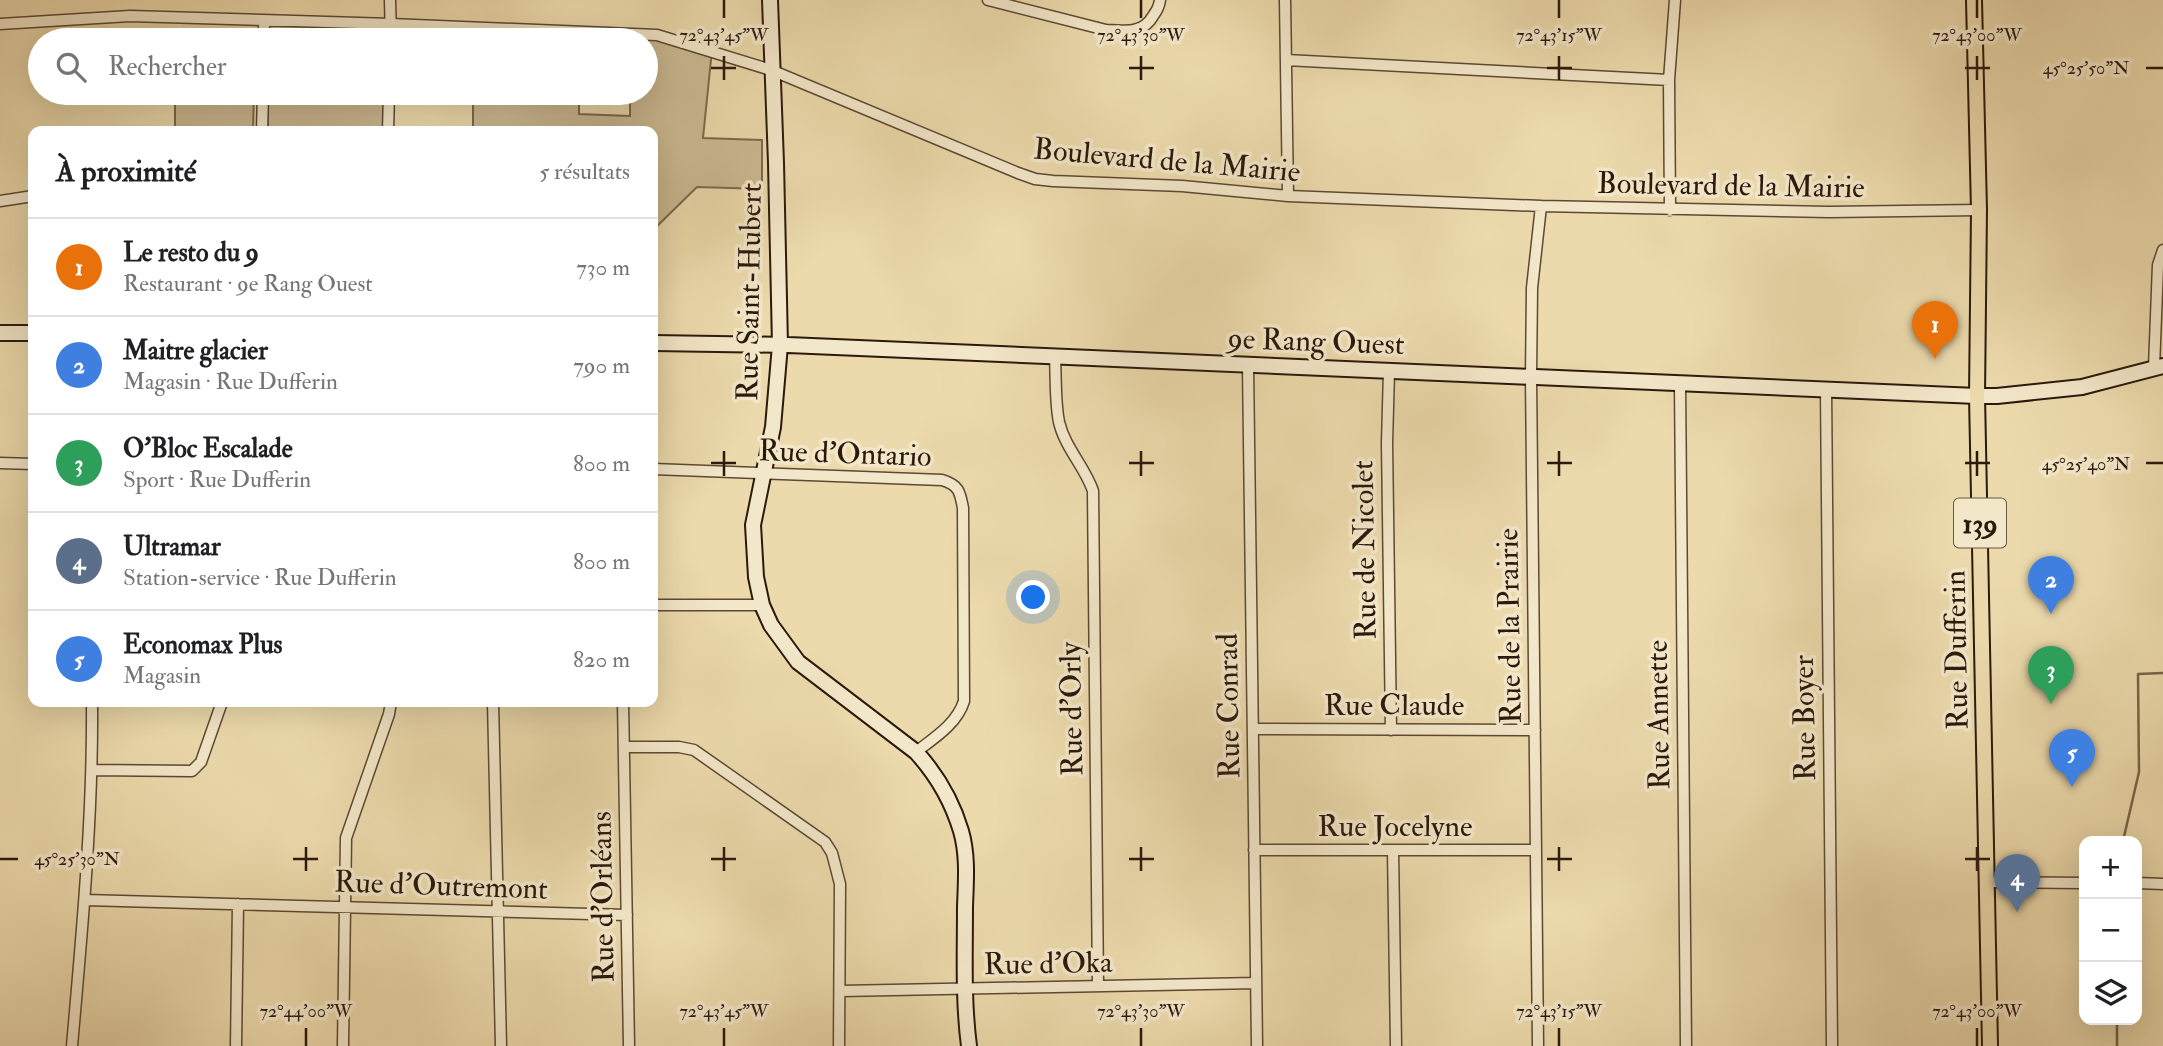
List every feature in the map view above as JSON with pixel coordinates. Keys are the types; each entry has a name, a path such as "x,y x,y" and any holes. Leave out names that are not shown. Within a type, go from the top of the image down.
{"main road":[{"name":"Rue Dufferin","path":"1974,0 1979,210 1977,396 1990,1046"}],"street":[{"path":"390,0 391,28"},
{"name":"Rue Saint-Hubert","path":"769,0 780,345 773,427 753,525 756,577 762,605 771,625 798,662 916,752 932,770 950,800 961,832 966,862 965,990 969,1046"},
{"path":"988,0 1106,30 1126,32 1142,28 1149,23 1160,5 1160,0"},
{"path":"1285,0 1288,196"},
{"path":"1670,210 1669,80 1675,0"},
{"name":"Boulevard de la Mairie","path":"0,24 130,16 488,28"},
{"path":"264,20 264,28"},
{"name":"Boulevard de la Mairie","path":"658,35 771,70 1035,179 1182,186 1288,196 1541,206 1829,212 1979,210"},
{"path":"1286,61 1669,80"},
{"path":"262,126 263,105"},
{"path":"388,126 389,105"},
{"path":"0,201 28,198"},
{"name":"Rue de la Prairie","path":"1538,1046 1531,377 1532,288 1541,206"},
{"path":"2159,366 2158,265 2163,250"},
{"path":"0,333 28,333"},
{"name":"9e Rang Ouest","path":"658,343 1055,356 1977,396 2082,387 2159,366"},
{"name":"Rue d'Orly","path":"1055,356 1059,423 1071,452 1087,474 1093,491 1098,986"},
{"name":"Rue Conrad","path":"1248,365 1257,1046"},
{"name":"Rue de Nicolet","path":"1389,371 1387,443 1391,730"},
{"name":"Rue Annette","path":"1680,383 1686,1046"},
{"name":"Rue Boyer","path":"1826,389 1832,1046"},
{"path":"0,463 28,464"},
{"name":"Rue d'Ontario","path":"658,469 942,480 959,488 963,508 964,701 962,710 952,723 916,752"},
{"path":"658,605 762,605"},
{"path":"72,1046 85,900 92,770 92,707"},
{"path":"92,770 192,771 201,762 220,707"},
{"path":"343,1046 346,838 390,707"},
{"path":"493,707 501,1046"},
{"name":"Rue d'Orléans","path":"623,707 629,1046"},
{"name":"Rue Claude","path":"1253,729 1535,730"},
{"path":"624,747 679,747 694,750 825,842 832,853 840,884 839,1046"},
{"name":"Rue Jocelyne","path":"1254,850 1536,850"},
{"path":"1393,850 1396,1046"},
{"path":"1988,882 2079,883"},
{"path":"2142,883 2163,884"},
{"name":"Rue d'Outremont","path":"85,900 627,915"},
{"path":"236,1046 238,904"},
{"name":"Rue d'Oka","path":"841,991 1256,983"}],"shaded area":[{"path":"264,20 391,24 391,28 264,28"},
{"path":"658,39 712,50 703,138 762,140 762,189 697,187 658,225 658,126 473,126 473,105 579,105 579,114 630,116 630,105 658,105"},
{"path":"175,105 254,105 253,126 175,126"},
{"path":"267,105 389,105 388,126 268,126"}],"waterway":[{"path":"2124,836 2139,772 2138,674 2163,673"},
{"path":"2117,1025 2117,1046"}],"place":[{"name":"Le resto du 9","path":"1935,359"},
{"name":"Maitre glacier","path":"2051,614"},
{"name":"O'Bloc Escalade","path":"2051,704"},
{"name":"Economax Plus","path":"2072,787"},
{"name":"Ultramar","path":"2017,912"}]}
